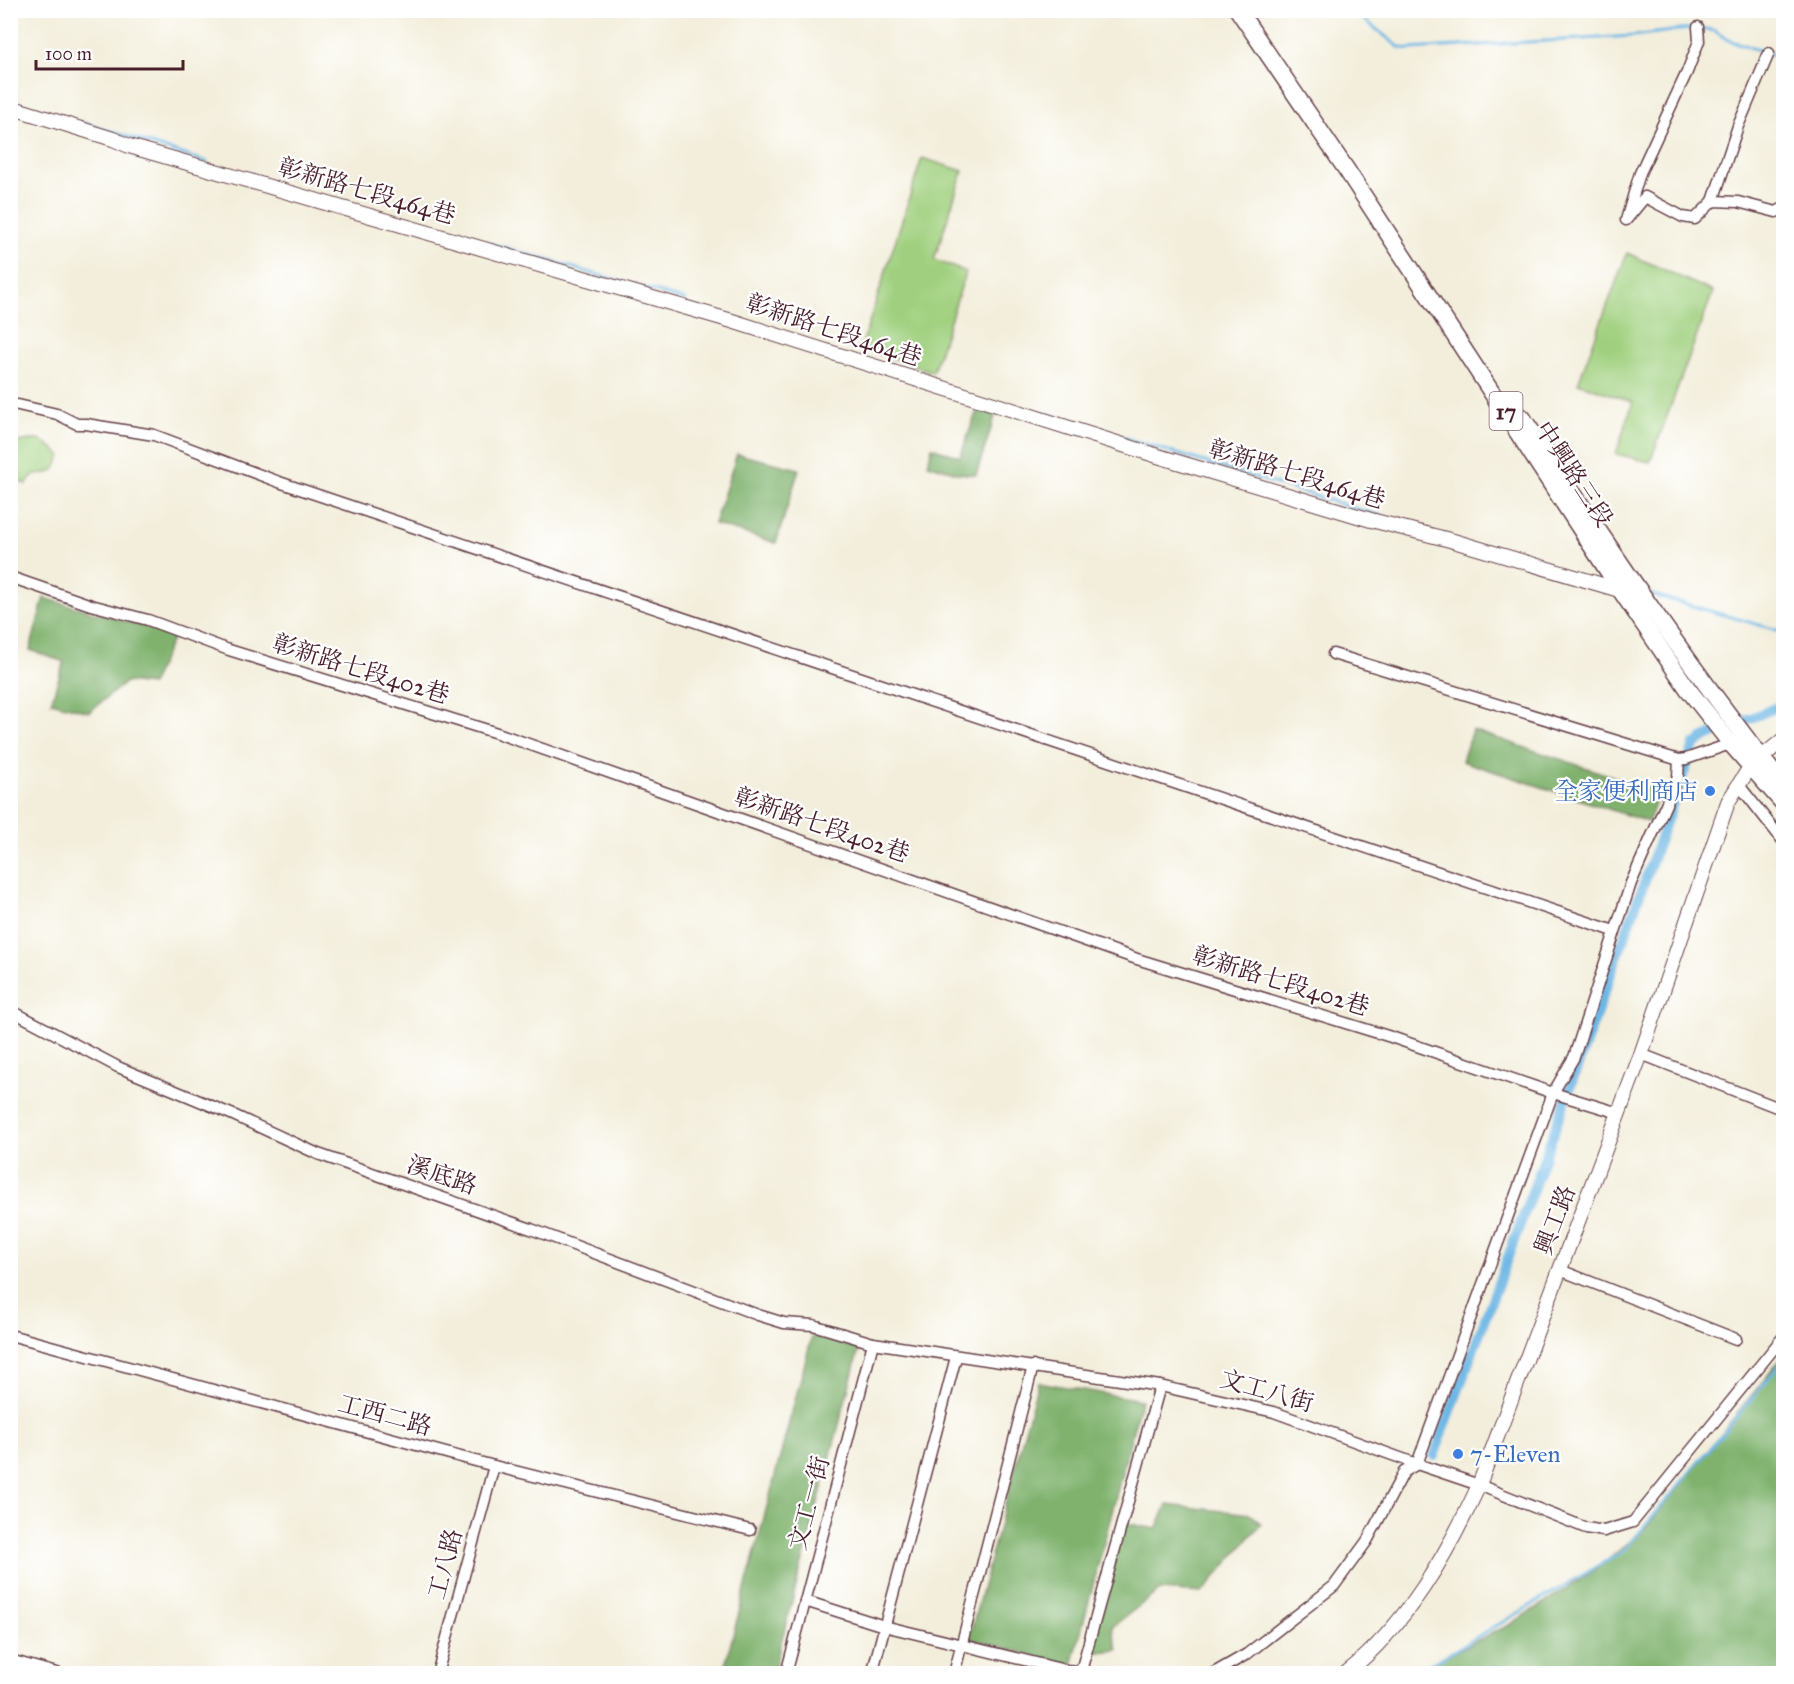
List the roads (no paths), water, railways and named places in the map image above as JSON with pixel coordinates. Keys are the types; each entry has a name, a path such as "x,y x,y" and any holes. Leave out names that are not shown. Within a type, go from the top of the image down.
{"main road":[{"name":"中興路三段","path":"1238,10 1348,172 1621,591 1688,689 1732,743 1784,786"},
{"name":"中興路三段","path":"1250,10 1643,596 1732,743"},
{"name":"中興路三段","path":"1756,763 1784,804"}],"street":[{"path":"1698,27 1699,41 1640,173 1626,220 1645,197 1683,217 1695,219 1713,201 1738,126 1769,53"},
{"name":"彰新路七段464巷","path":"10,107 129,146 732,321 1138,450 1360,517 1450,540 1643,596"},
{"path":"1713,201 1738,202 1776,212 1784,208"},
{"path":"18,405 57,414 77,424 154,435 290,486 1614,931"},
{"name":"彰新路七段402巷","path":"10,577 91,605 148,620 229,650 497,733 1137,959 1391,1037 1619,1113"},
{"path":"1333,654 1683,759 1732,743"},
{"name":"興工路","path":"1345,1674 1397,1623 1439,1565 1458,1531 1479,1485 1641,1054 1728,802 1756,763 1784,739"},
{"path":"1212,1674 1247,1654 1334,1587 1367,1541 1404,1472 1417,1464 1554,1093 1574,1057 1631,883 1678,777 1683,759"},
{"path":"1739,785 1784,842"},
{"name":"溪底路","path":"10,1010 118,1067 231,1114 318,1154 531,1228 758,1315 784,1323 813,1325 873,1343"},
{"path":"1641,1054 1784,1110"},
{"path":"1560,1270 1736,1339"},
{"name":"工西二路","path":"10,1335 494,1466 750,1530"},
{"name":"文工八街","path":"873,1343 1161,1386 1275,1412 1479,1485 1586,1528 1604,1531 1633,1522 1784,1336"},
{"name":"文工一街","path":"786,1674 873,1343"},
{"path":"872,1674 956,1357"},
{"path":"954,1674 1033,1366"},
{"path":"805,1601 884,1626 1065,1670 1082,1672 1161,1386"},
{"name":"工八路","path":"437,1674 494,1466"},
{"path":"10,1660 60,1674"}],"waterway":[{"path":"1352,10 1399,47 1408,49 1633,36 1695,28"},
{"path":"1701,28 1715,31 1728,40 1784,58"},
{"path":"84,123 207,162"},
{"path":"443,230 685,300"},
{"path":"1037,411 1381,516"},
{"path":"1650,594 1784,632"},
{"path":"1434,1456 1694,745 1702,739 1784,704"},
{"path":"1414,1674 1624,1551 1784,1360"}],"place":[{"name":"全家便利商店","path":"1710,791"},
{"name":"7-Eleven","path":"1458,1454"}]}
